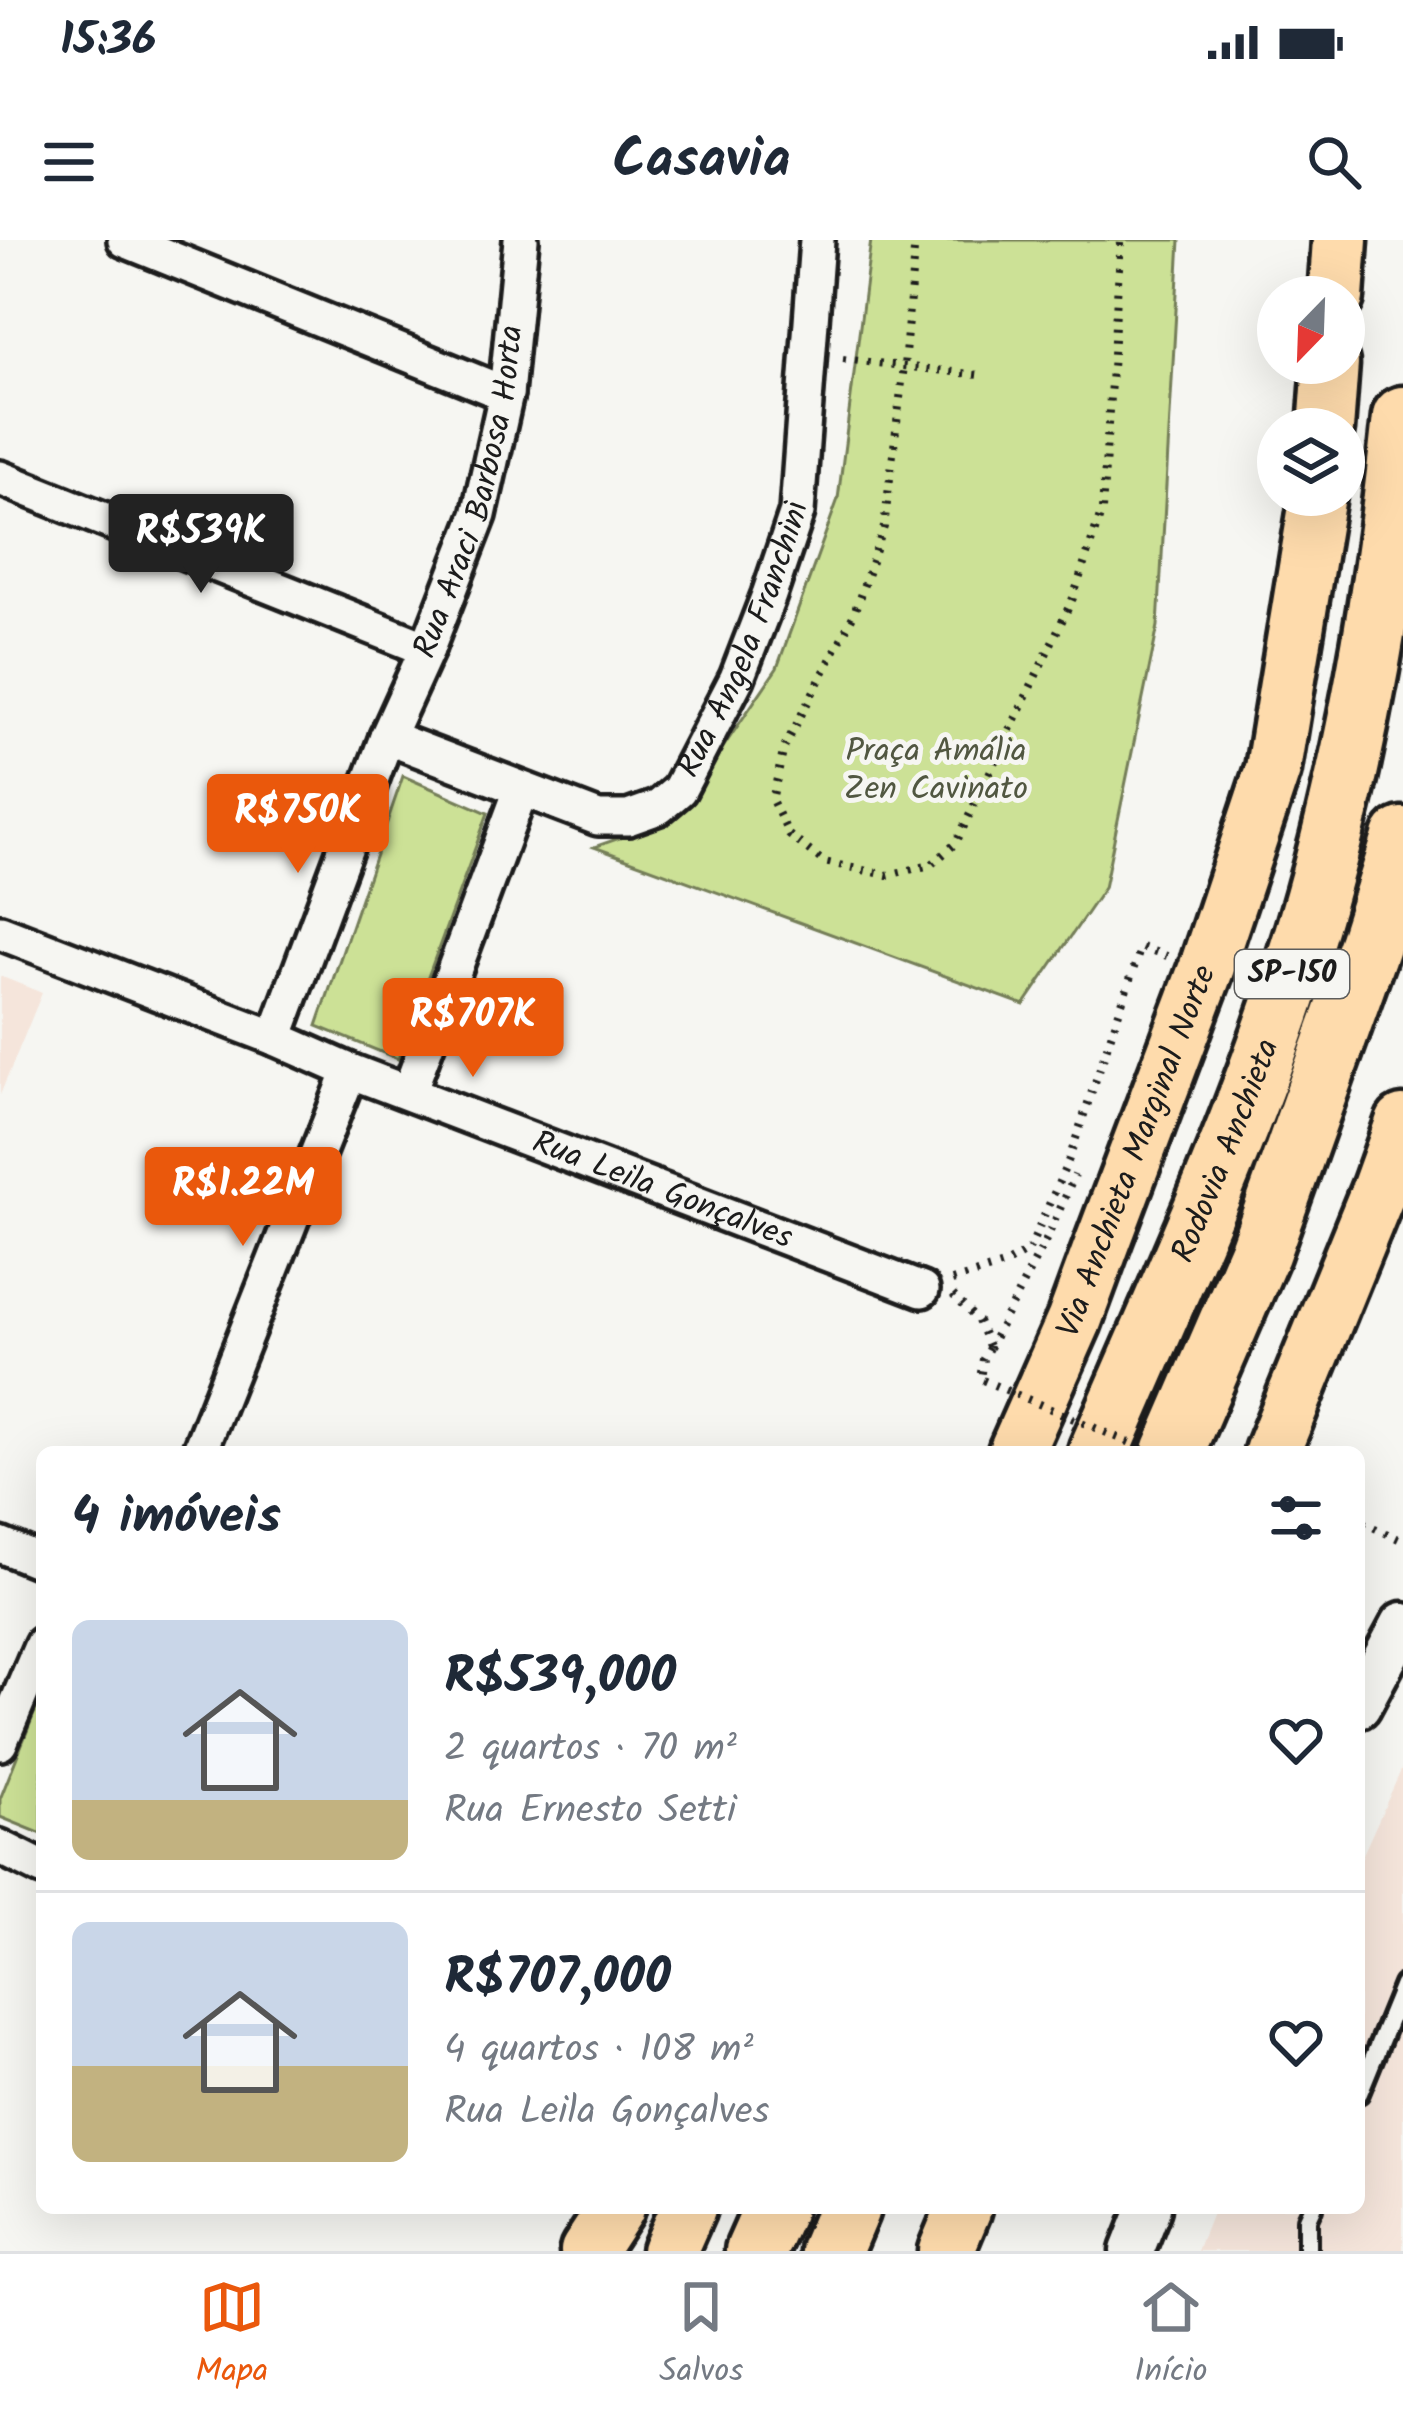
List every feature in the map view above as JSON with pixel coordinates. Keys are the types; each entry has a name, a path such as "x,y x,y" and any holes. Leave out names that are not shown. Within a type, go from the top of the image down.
{"highway":[{"path":"1337,276 1340,240"},
{"name":"Rodovia Anchieta","path":"1102,1446 1224,1161 1291,980 1363,698 1403,417"},
{"name":"Via Anchieta Marginal Norte","path":"1019,1446 1089,1281 1209,961 1273,770 1315,516"},
{"name":"Rodovia Anchieta","path":"1176,1446 1260,1251 1403,838"},
{"path":"1274,1446 1403,1123"},
{"path":"588,2251 612,2214"},
{"path":"669,2251 685,2214"},
{"path":"756,2251 772,2214"},
{"path":"831,2251 846,2214"},
{"path":"946,2251 961,2214"}],"street":[{"path":"125,240 506,394"},
{"name":"Rua Araci Barbosa Horta","path":"274,1038 387,737 428,649 479,515 506,394 521,240"},
{"name":"Rua Angela Franchini","path":"387,737 598,818 628,818 659,807 679,790 736,678 797,512 817,240"},
{"path":"0,478 428,649"},
{"path":"409,1092 520,790"},
{"name":"Rua Leila Gonçalves","path":"0,932 350,1072 922,1290"},
{"path":"201,1446 350,1072"},
{"path":"0,1545 36,1560"},
{"path":"1365,1695 1403,1624"},
{"path":"0,1743 36,1658"},
{"path":"0,1847 36,1865"},
{"path":"1132,2251 1147,2214"}],"lane":[{"path":"1365,2077 1403,1985"},
{"path":"1307,2251 1309,2214"}],"path":[{"path":"915,240 884,527 854,616 784,748 772,800 789,835 824,862 887,875 932,865 956,843 1073,598 1102,510 1121,240"},
{"path":"810,355 979,375"},
{"path":"1138,1446 980,1379 989,1348 978,1321 942,1284 1003,1265 1029,1250 1070,1159 1141,946 1172,958"},
{"path":"1365,1522 1403,1541"}],"shaded area":[{"path":"0,976 42,993 0,1095"},
{"path":"1403,1766 1403,2251 1197,2251 1212,2214 1365,2214 1365,1850"}],"green space":[{"name":"Praça Amália Zen Cavinato","path":"871,240 1180,240 1158,626 1104,888 1024,1005 594,847 654,826 690,796 777,668 838,499"},
{"path":"403,776 488,813 398,1059 317,1026"},
{"path":"36,1709 36,1832 0,1817 0,1799"}]}
